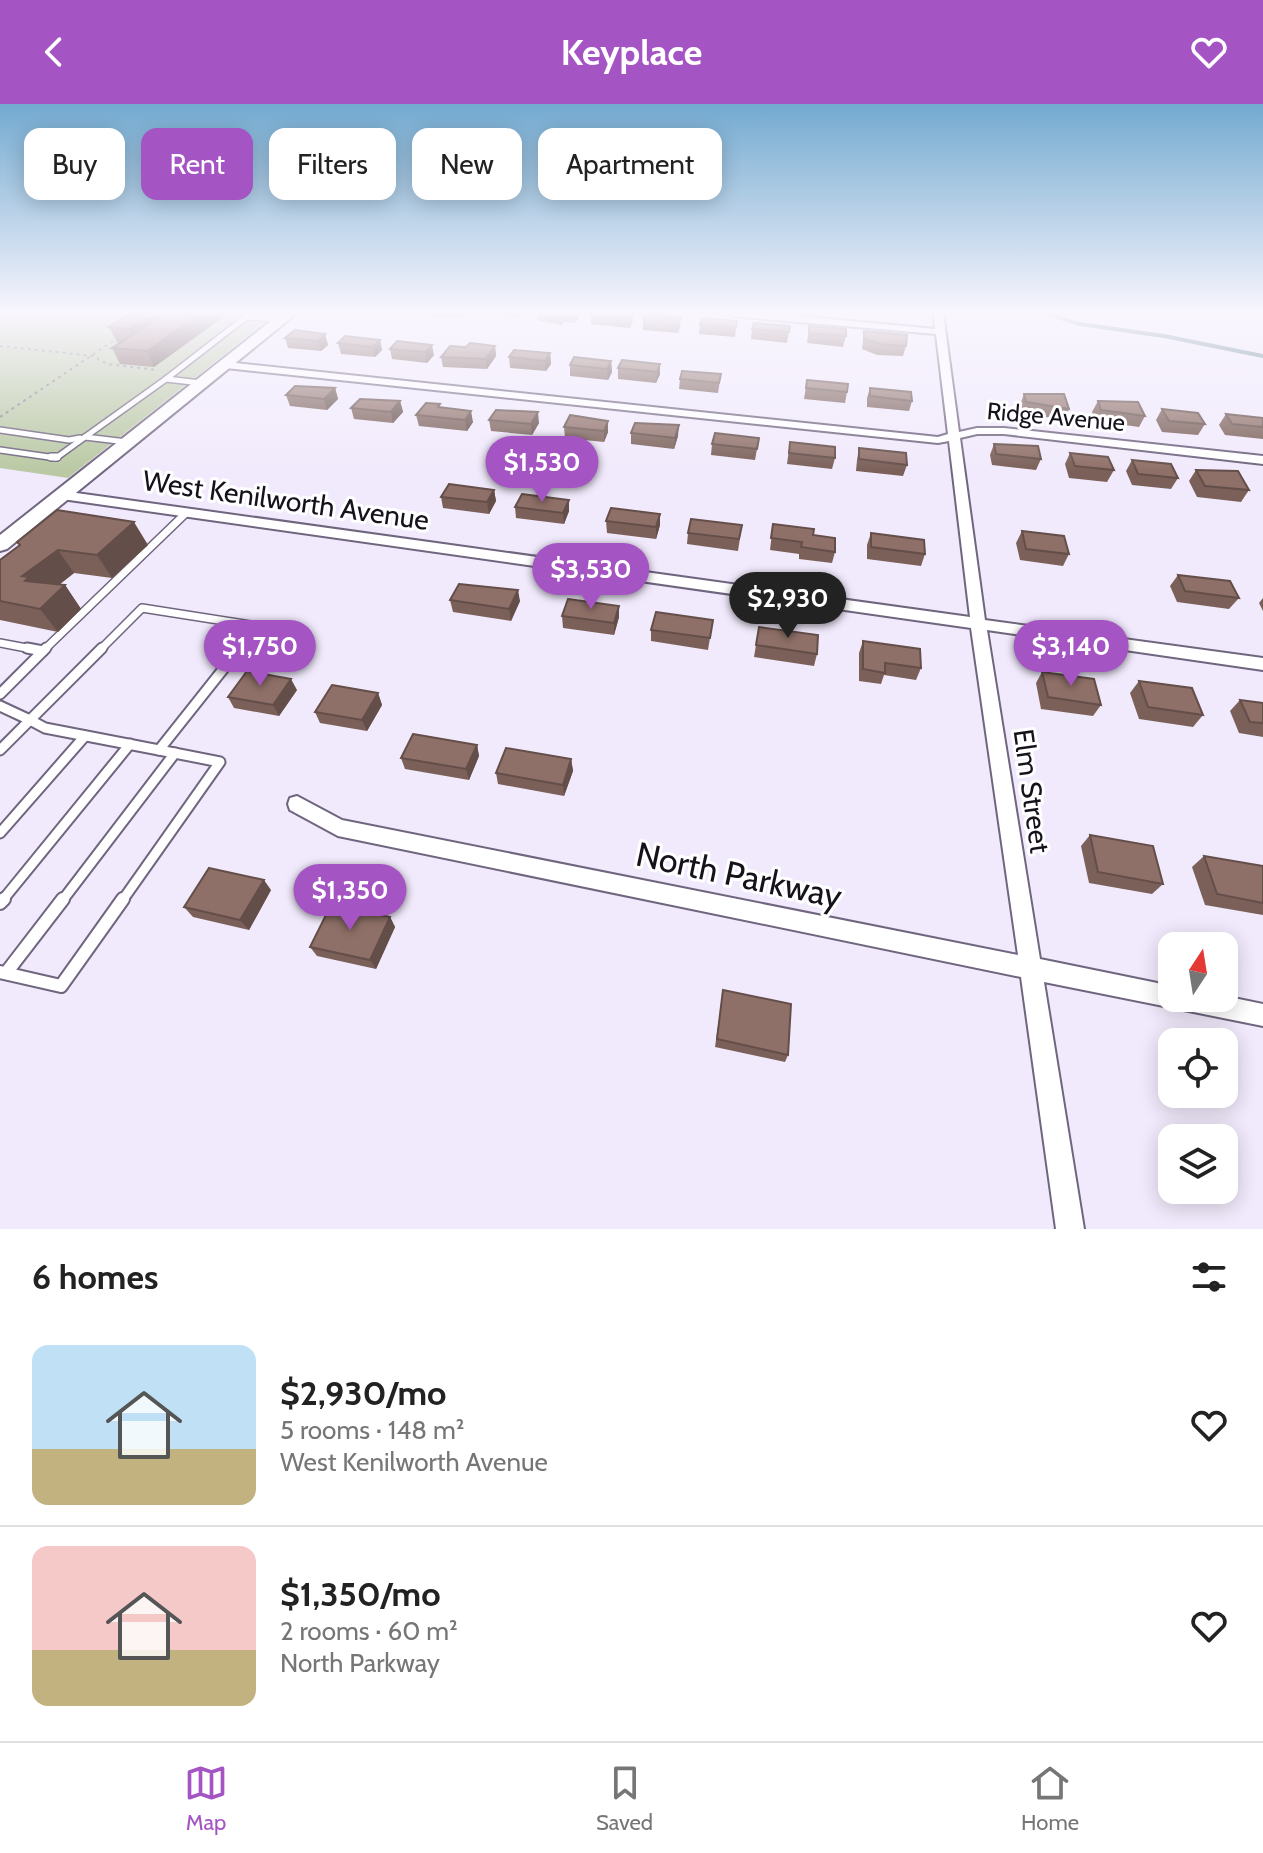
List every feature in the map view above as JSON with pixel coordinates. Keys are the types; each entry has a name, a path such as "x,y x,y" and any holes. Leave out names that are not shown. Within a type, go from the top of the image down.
{"main road":[{"path":"4,548 62,495 225,366"}],"street":[{"name":"Ridge Avenue","path":"231,366 938,440 977,431 1004,431 1263,460"},
{"name":"Elm Street","path":"946,366 978,623 1070,1229"},
{"name":"West Kenilworth Avenue","path":"62,495 1263,664"},
{"name":"North Parkway","path":"297,804 338,828 1158,995"},
{"name":"North Parkway","path":"1238,1010 1263,1015"}],"lane":[{"path":"0,450 56,458 166,379 180,366"},
{"path":"166,379 202,383"},
{"path":"0,430 69,440 85,437 128,442"},
{"path":"0,694 186,513"},
{"path":"0,750 142,608 257,626 159,750"},
{"path":"0,643 43,651"},
{"path":"0,706 45,728 130,744 159,750 175,753 220,762 61,986 3,972 175,753"},
{"path":"0,833 85,736"},
{"path":"0,903 130,744"}],"path":[{"path":"0,417 79,366"},
{"path":"120,366 160,370 166,366"}],"green space":[{"path":"0,366 210,366 68,478 0,468"}],"building":[{"path":"575,366 609,366 607,369"},
{"path":"619,366 659,366 657,372 618,368"},
{"path":"682,371 721,374 719,383 680,379"},
{"path":"807,380 848,384 847,392 806,388"},
{"path":"295,386 335,388 324,399 286,395"},
{"path":"870,388 911,392 912,401 870,396"},
{"path":"1024,394 1064,394 1069,409 1026,402"},
{"path":"360,399 400,401 391,412 351,408"},
{"path":"1098,401 1138,402 1145,416 1101,410"},
{"path":"426,403 471,411 465,420 416,415"},
{"path":"1162,409 1198,413 1205,424 1169,421"},
{"path":"496,410 538,412 531,424 489,420"},
{"path":"1226,414 1263,418 1263,427 1232,424"},
{"path":"570,415 608,421 604,431 564,427"},
{"path":"635,423 679,425 675,438 631,433"},
{"path":"715,433 759,438 757,449 712,444"},
{"path":"790,442 835,447 835,458 789,453"},
{"path":"994,444 1038,446 1041,459 996,454"},
{"path":"859,448 906,453 907,465 859,459"},
{"path":"1070,453 1108,457 1114,470 1075,466"},
{"path":"1132,460 1171,464 1178,478 1138,474"},
{"path":"1196,470 1238,471 1249,490 1205,486"},
{"path":"449,484 494,490 487,502 441,497"},
{"path":"522,494 569,500 563,513 515,507"},
{"path":"611,508 660,514 656,527 606,521"},
{"path":"57,510 134,522 97,555 58,550 22,576 29,577 25,581 65,585 40,609 0,601 0,560"},
{"path":"691,519 742,525 739,539 688,533"},
{"path":"773,524 814,529 813,535 835,538 835,552 801,547 802,542 771,538"},
{"path":"1022,531 1064,536 1069,554 1026,549"},
{"path":"871,533 924,540 925,554 871,547"},
{"path":"1178,575 1230,581 1239,598 1185,591"},
{"path":"459,584 518,590 509,609 450,600"},
{"path":"568,599 619,606 614,623 562,616"},
{"path":"656,612 713,620 710,638 651,630"},
{"path":"759,627 818,635 817,654 756,645"},
{"path":"863,641 920,649 921,668 885,663 885,673 863,669"},
{"path":"247,671 291,679 273,705 228,697"},
{"path":"1042,672 1094,679 1101,705 1048,697"},
{"path":"1139,681 1192,688 1203,715 1148,707"},
{"path":"332,685 378,693 362,720 315,712"},
{"path":"1240,700 1263,703 1263,723 1250,722"},
{"path":"413,734 477,745 466,769 401,758"},
{"path":"506,748 571,759 563,785 496,773"},
{"path":"1090,835 1153,846 1163,884 1098,872"},
{"path":"1204,856 1263,866 1263,903 1217,894"},
{"path":"209,868 264,880 240,920 184,907"},
{"path":"331,905 390,917 370,960 310,947"},
{"path":"723,990 791,1004 788,1055 717,1039"}]}
